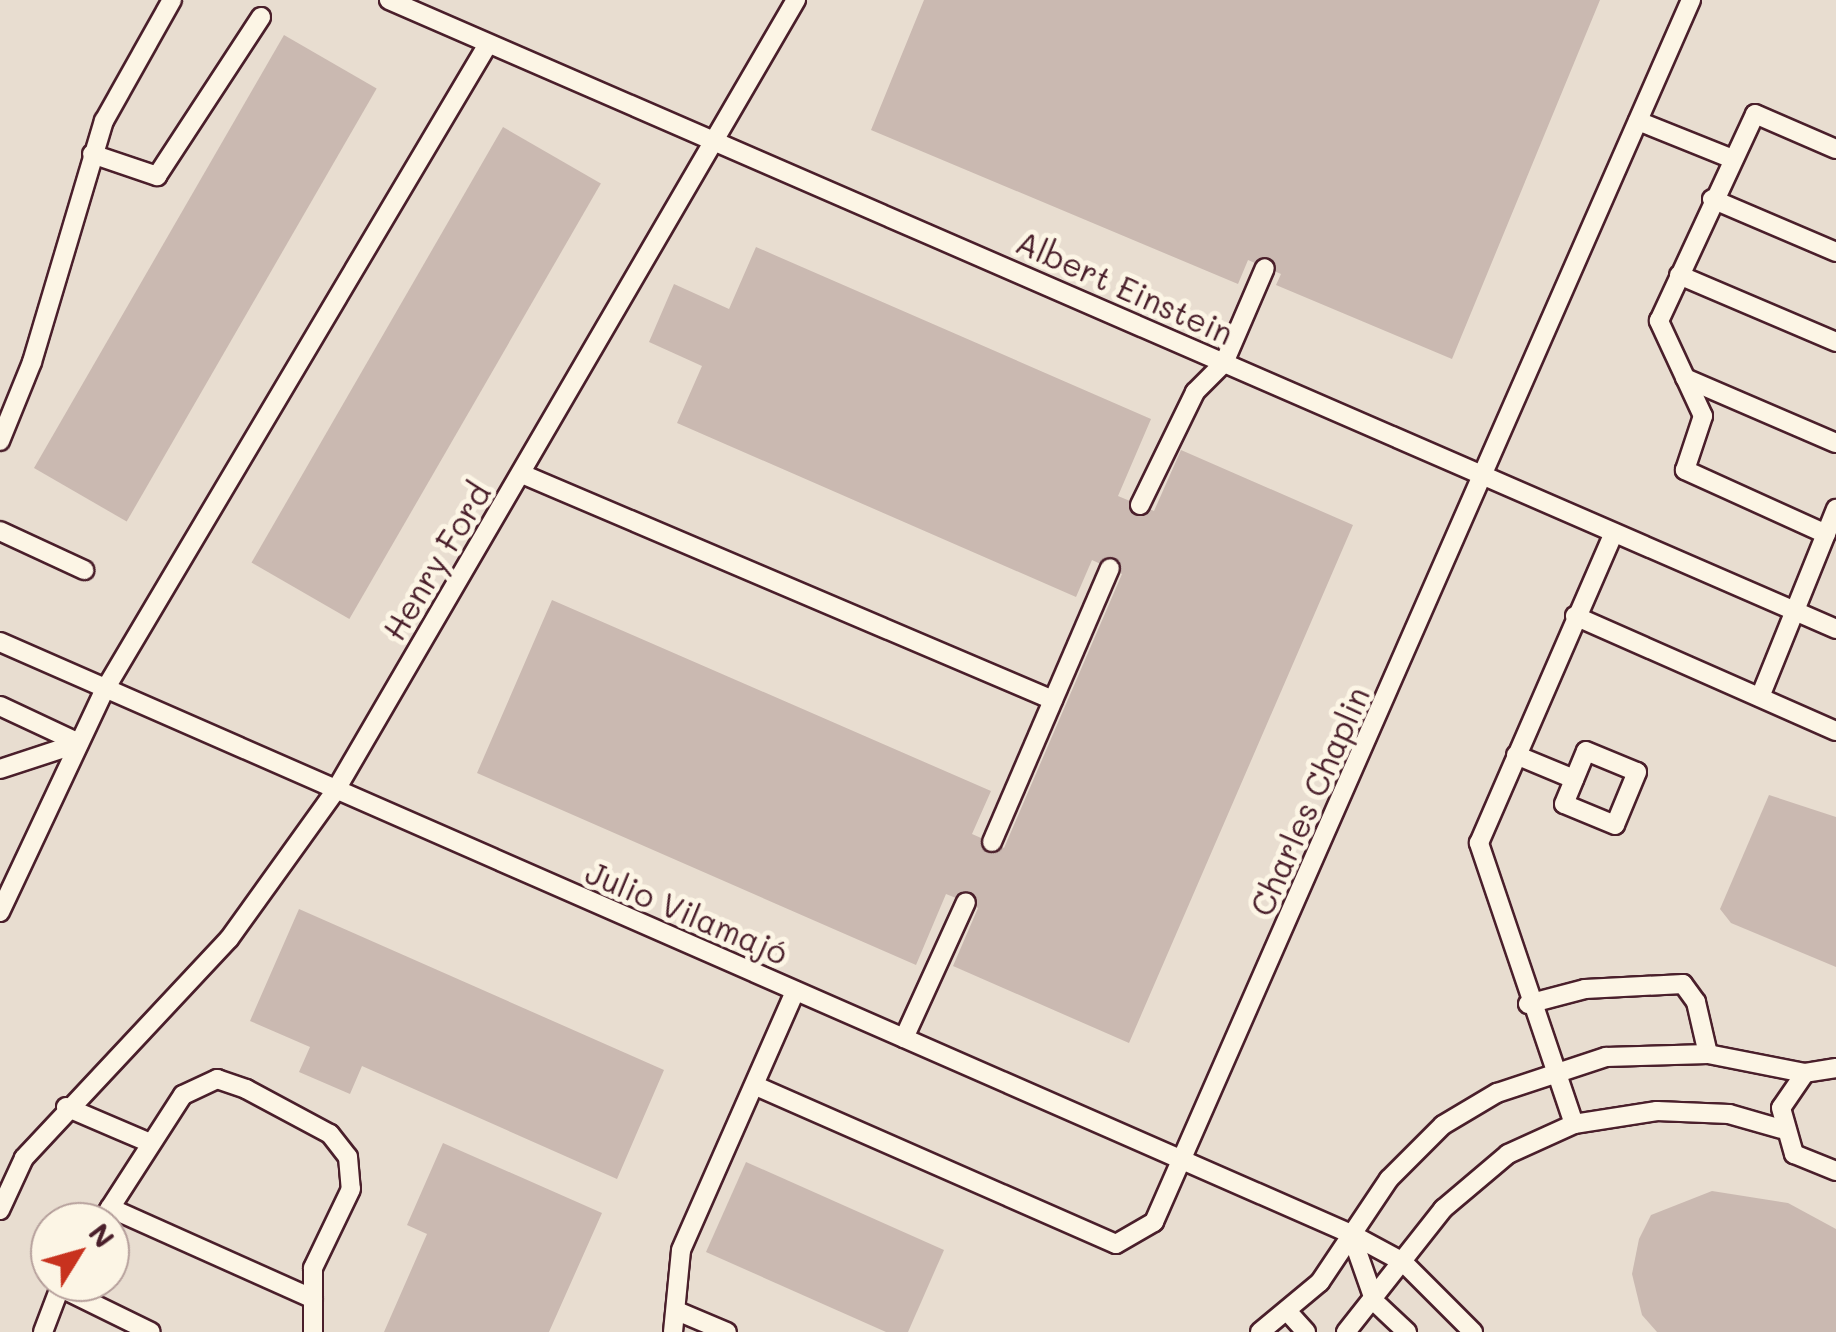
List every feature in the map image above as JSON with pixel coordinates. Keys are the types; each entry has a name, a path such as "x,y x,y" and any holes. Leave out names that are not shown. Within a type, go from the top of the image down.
{"lane":[{"path":"0,441 32,362 92,154 172,0"},
{"name":"Albert Einstein","path":"389,0 1836,629"},
{"name":"Henry Ford","path":"0,1210 24,1158 66,1107 229,939 334,793 796,0"},
{"name":"Charles Chaplin","path":"756,1086 1116,1244 1154,1222 1185,1160 1691,0"},
{"path":"92,154 158,176 261,17"},
{"path":"0,912 104,690 488,44"},
{"path":"1826,534 1685,470 1703,416 1659,321 1730,158 1755,114 1836,149"},
{"path":"1638,121 1730,158"},
{"path":"1712,199 1836,252"},
{"path":"1140,505 1195,392 1224,363 1266,268"},
{"path":"1679,275 1836,342"},
{"path":"1685,378 1836,443"},
{"path":"522,474 1054,700"},
{"path":"1760,698 1798,612 1836,509"},
{"path":"0,531 84,570"},
{"path":"1574,1124 1550,1070 1479,843 1614,533"},
{"path":"992,842 1110,568"},
{"path":"1575,616 1836,731"},
{"name":"Julio Vilamajó","path":"0,642 334,793 1351,1234 1402,1262 1473,1332"},
{"path":"0,706 79,743"},
{"path":"0,769 79,743"},
{"path":"1586,751 1637,772 1615,825 1564,804 1574,779 1586,751"},
{"path":"1516,755 1574,779"},
{"path":"904,1038 966,902"},
{"path":"1528,1004 1585,989 1683,984 1696,1002 1708,1054"},
{"path":"673,1332 681,1250 795,992"},
{"path":"1260,1332 1320,1282 1388,1179 1442,1125 1550,1070 1606,1057 1708,1054 1805,1073 1836,1068"},
{"path":"1805,1073 1789,1088 1782,1129 1794,1154 1836,1171"},
{"path":"113,1202 182,1095 217,1079 330,1134 348,1157 350,1189 313,1268 313,1332"},
{"path":"66,1107 150,1143"},
{"path":"1346,1332 1375,1302 1442,1209 1508,1154 1574,1124 1658,1111 1729,1114 1782,1129"},
{"path":"130,1225 313,1299"},
{"path":"1351,1234 1375,1302 1407,1332"},
{"path":"43,1332 54,1302"},
{"path":"93,1302 151,1332"},
{"path":"677,1311 727,1332"},
{"path":"1288,1312 1306,1332"}],"shaded area":[{"path":"0,0 1836,0 1836,1332 0,1332"}],"building":[{"path":"924,0 1600,0 1452,359 1276,285 1281,274 1248,260 1238,284 871,130"},
{"path":"284,35 377,88 127,522 34,468"},
{"path":"503,127 601,184 349,619 252,563"},
{"path":"756,247 1151,419 1118,496 1154,511 1181,450 1353,525 1129,1043 953,966 978,908 966,902 946,894 916,965 477,773 552,600 991,791 972,834 1004,848 1122,574 1092,560 1076,597 677,423 702,366 649,342 674,284 729,309"},
{"path":"1769,795 1836,817 1836,967 1731,923 1720,909"},
{"path":"299,909 664,1070 617,1179 362,1066 350,1094 299,1072 310,1047 250,1021"},
{"path":"443,1143 602,1213 549,1332 384,1332 427,1234 407,1225"},
{"path":"746,1162 944,1250 908,1332 886,1332 706,1252"},
{"path":"1712,1191 1788,1203 1836,1229 1836,1332 1657,1332 1642,1315 1632,1274 1639,1239 1651,1215"}]}
